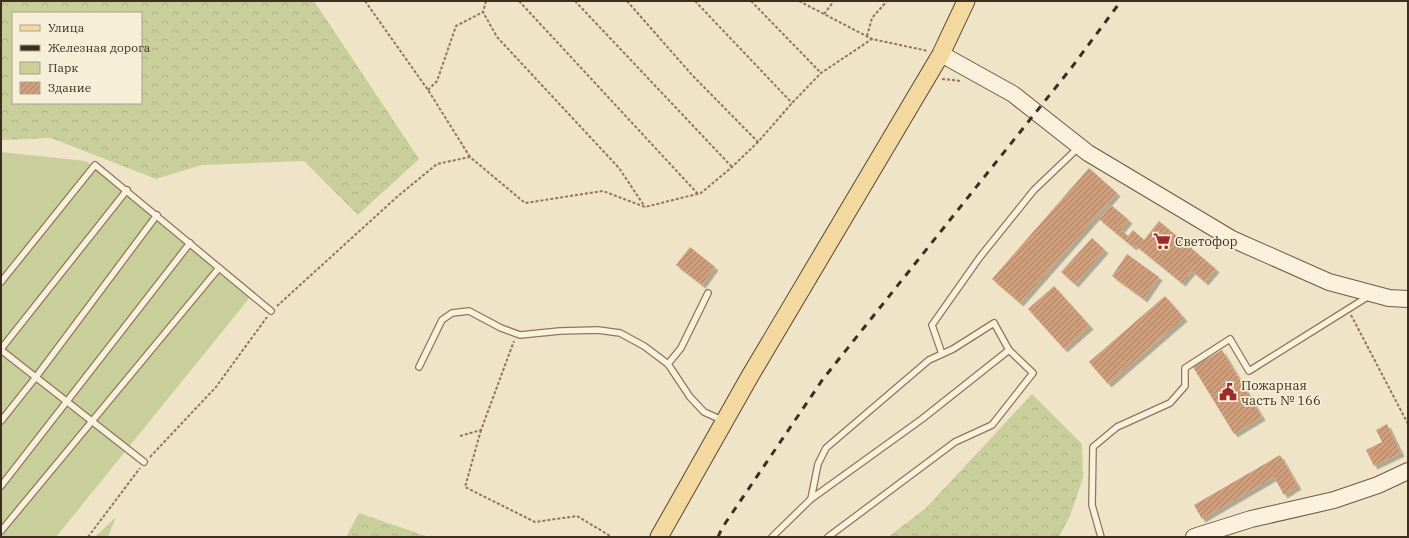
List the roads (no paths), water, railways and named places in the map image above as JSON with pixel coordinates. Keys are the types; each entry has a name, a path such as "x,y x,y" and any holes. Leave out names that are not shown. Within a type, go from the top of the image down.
{"main road":[{"path":"659,537 724,421 941,54 966,1"},
{"path":"941,54 1012,94 1088,153 1232,239 1329,282 1389,298 1408,299"},
{"path":"1194,537 1251,519 1334,500 1378,485 1408,471"}],"lane":[{"path":"942,354 932,325 980,257 1034,190 1080,147"},
{"path":"1,282 95,164 271,311"},
{"path":"128,190 1,349 144,462"},
{"path":"1,421 36,377 157,215"},
{"path":"1,486 190,243"},
{"path":"1,531 91,420 219,268"},
{"path":"668,364 681,348 708,293"},
{"path":"1101,537 1092,505 1093,447 1118,427 1170,403 1185,386 1185,368 1230,339 1249,371 1372,294"},
{"path":"419,367 442,320 452,313 469,311 501,328 520,335 560,331 598,330 620,333 644,346 668,364 690,397 699,407 704,412 724,421"},
{"path":"811,499 818,464 826,448 929,360 952,349 994,323 1009,350 1033,373 992,425 955,442 828,537"},
{"path":"772,537 811,499 922,419 1009,350"}],"railway":[{"path":"718,537 722,528 823,379 1072,67 1121,1"}],"place":[{"name":"Светофор","path":"1162,241"},
{"name":"Пожарная часть № 166","path":"1228,392"}]}
